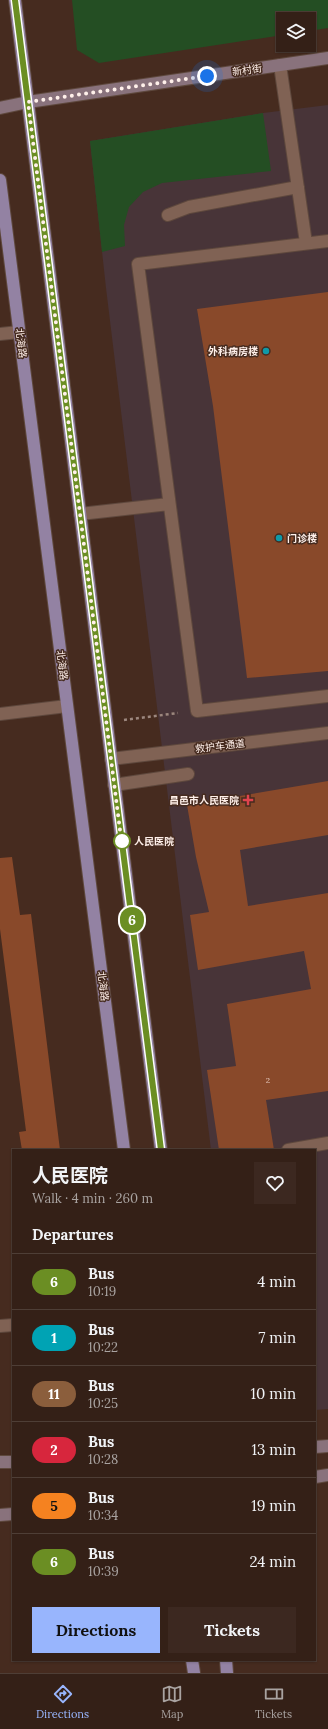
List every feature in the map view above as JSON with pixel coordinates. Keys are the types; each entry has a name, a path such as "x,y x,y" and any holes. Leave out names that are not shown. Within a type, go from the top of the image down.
{"main road":[{"path":"15,0 161,1149"},
{"name":"北海路","path":"0,180 124,1149"},
{"path":"192,1661 194,1673"},
{"path":"226,1661 227,1673"}],"street":[{"name":"新村街","path":"0,108 28,102 328,58"},
{"path":"316,1447 328,1446"},
{"path":"0,1462 12,1462"},
{"path":"316,1477 328,1475"},
{"path":"0,1515 12,1514"}],"lane":[{"path":"280,65 306,243"},
{"path":"168,216 189,207 298,187"},
{"path":"328,241 138,264 197,711 328,696"},
{"path":"0,334 19,332"},
{"path":"80,514 169,504"},
{"path":"0,714 67,706"},
{"name":"救护车通道","path":"111,759 328,733"},
{"path":"114,785 188,774"},
{"path":"294,1149 328,1143"},
{"path":"0,1326 12,1325"}],"path":[{"path":"107,722 197,711"}],"shaded area":[{"name":"昌邑市人民医院","path":"328,105 328,1409 316,1410 316,1149 211,1149 106,288 90,141 263,113"}],"green space":[{"path":"72,0 328,0 328,28 316,30 316,12 276,12 276,36 99,63 77,50"},
{"path":"263,113 271,171 162,183 143,192 129,207 124,225 125,246 102,252 90,141"}],"building":[{"name":"门诊楼","path":"328,292 328,671 247,678 213,406 197,309"},
{"path":"328,781 328,835 240,850 248,906 328,893 328,1091 266,1100 274,1149 219,1149 207,1070 236,1066 227,1004 311,989 304,951 198,970 190,915 209,912 196,857 187,805"},
{"path":"12,857 20,915 31,914 60,1149 22,1149 19,1132 26,1131 0,929 0,858"}],"bus line":[{"name":"6","path":"15,0 161,1149"}],"place":[{"name":"外科病房楼","path":"266,351"},
{"name":"门诊楼","path":"279,538"},
{"name":"昌邑市人民医院","path":"248,800"},
{"name":"人民医院","path":"122,841"}],"route":[{"path":"122,841 122,846 28,102 207,76"}]}
